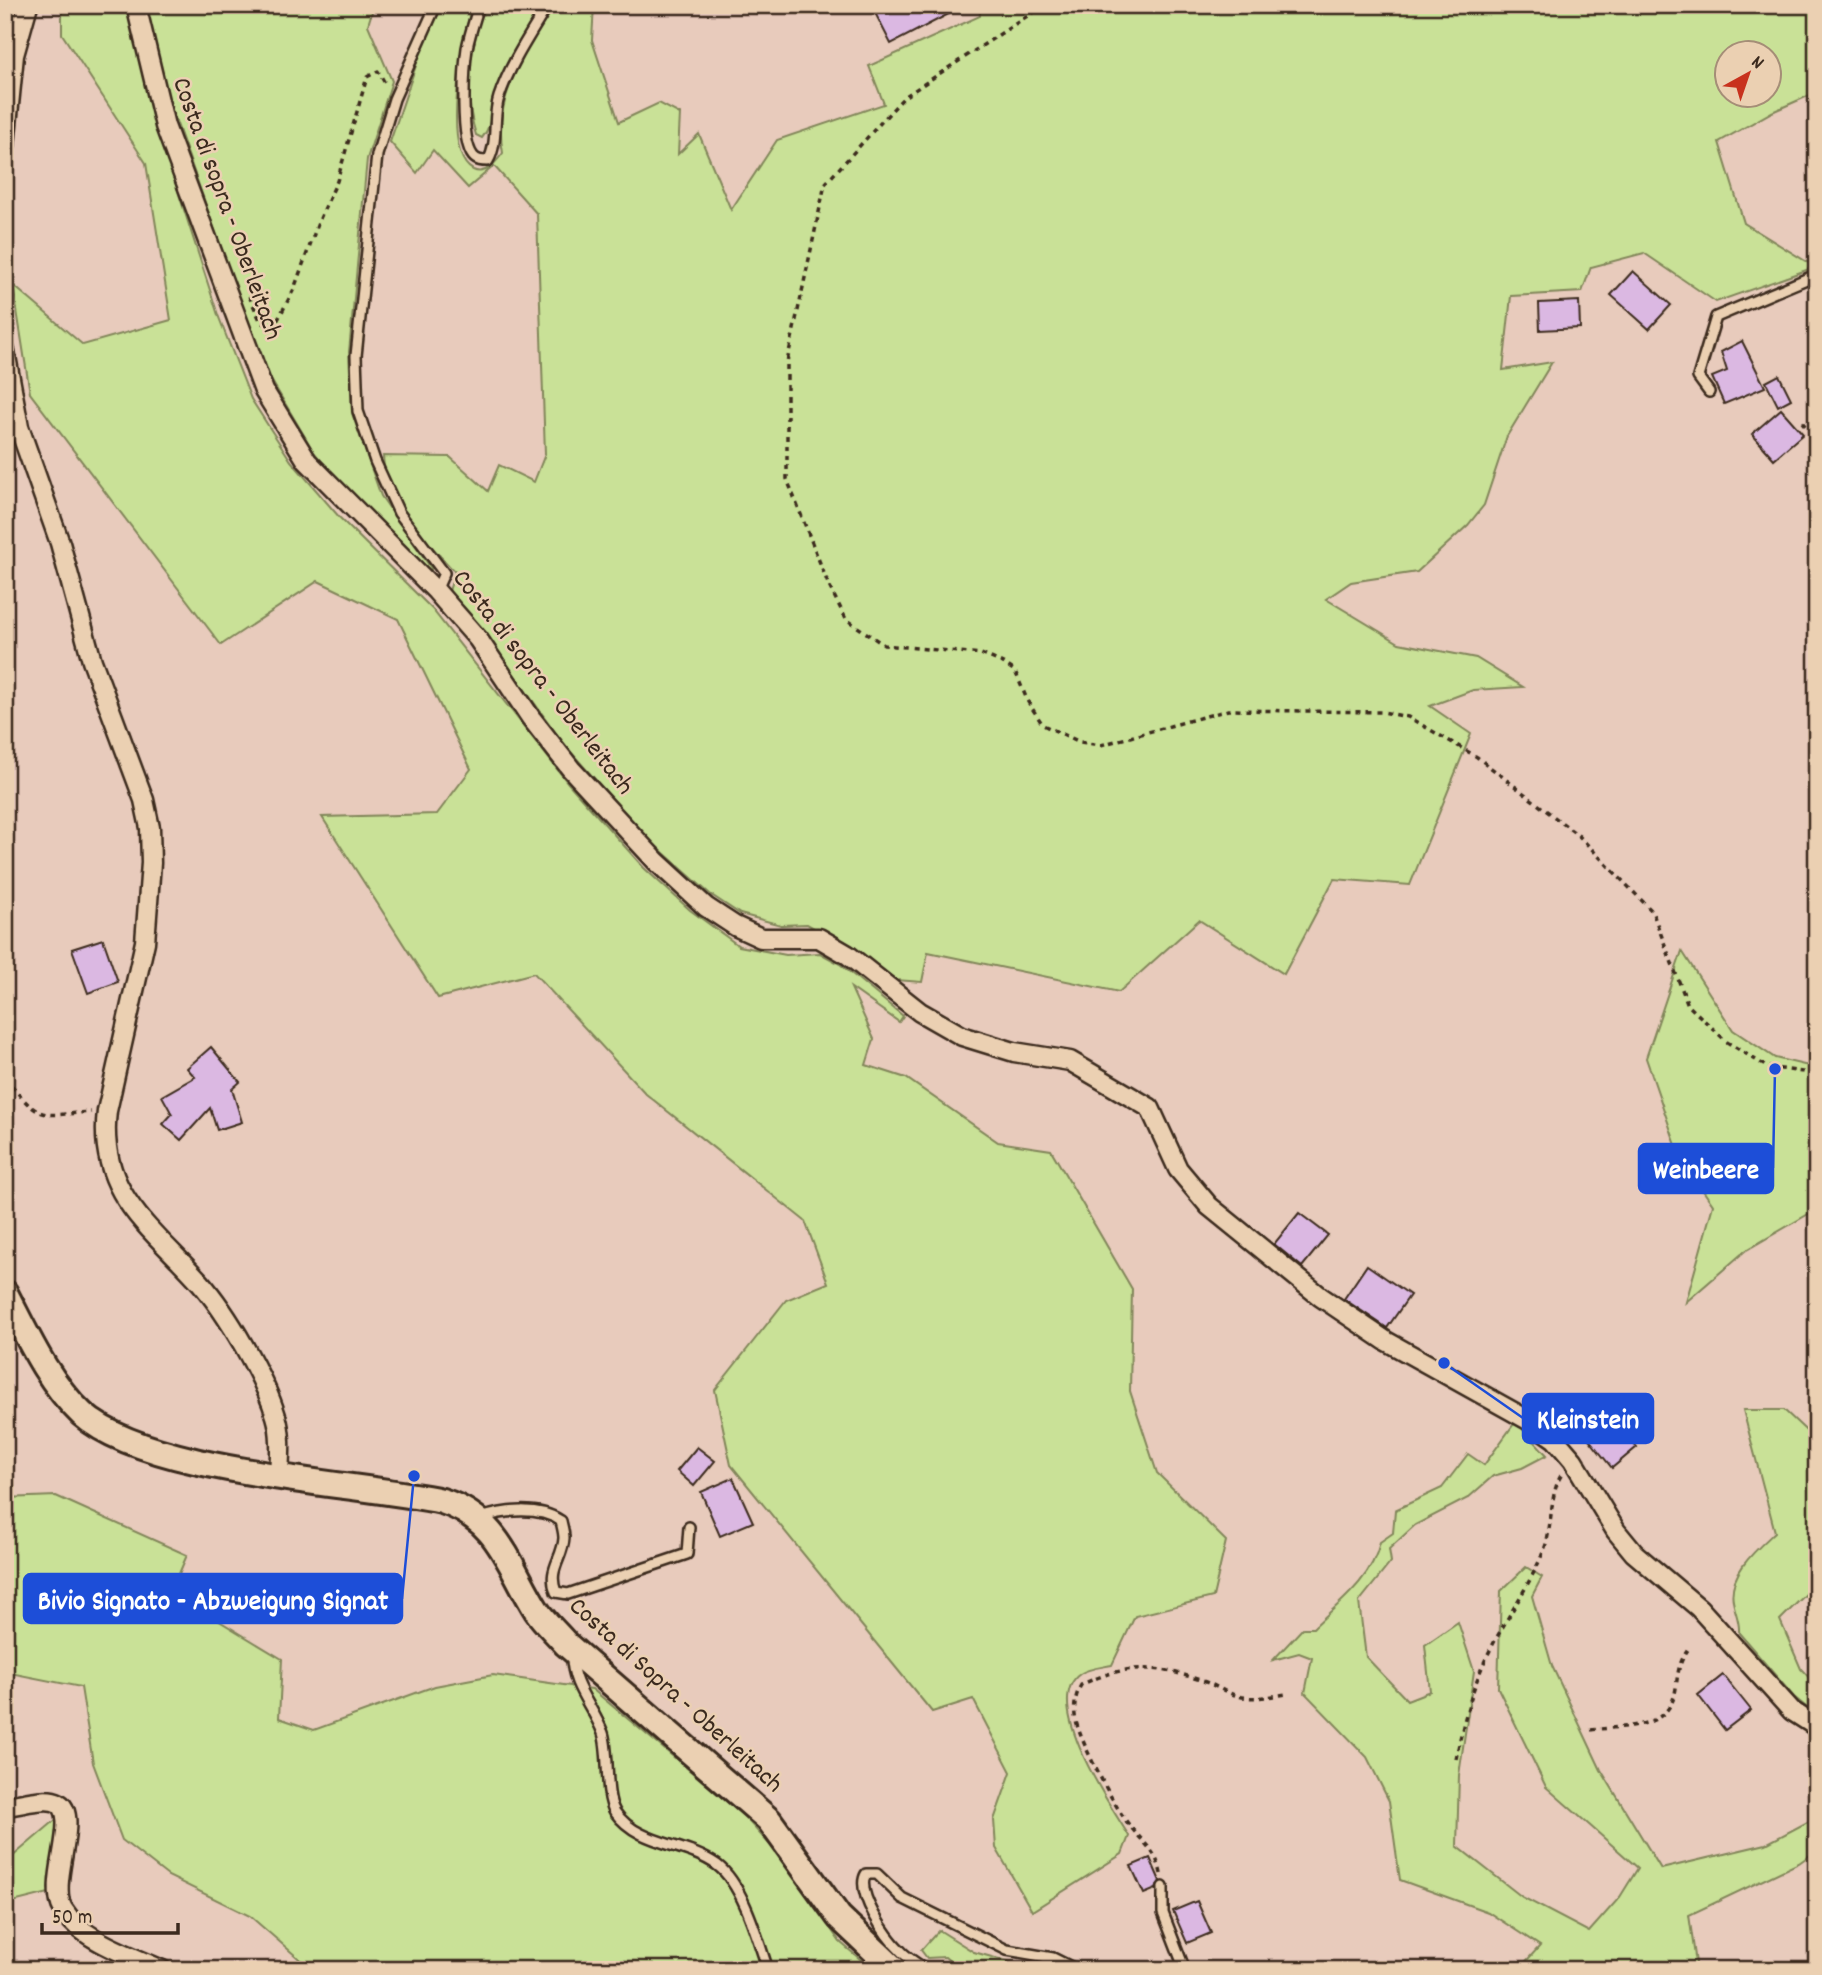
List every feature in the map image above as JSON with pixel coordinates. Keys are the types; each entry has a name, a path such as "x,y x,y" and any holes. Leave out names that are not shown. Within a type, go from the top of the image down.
{"main road":[{"name":"Costa di Sopra - Oberleitach","path":"5,1293 40,1360 61,1391 83,1414 107,1431 133,1444 204,1462 442,1501 463,1508 479,1519 493,1533 539,1614 572,1650 769,1820 839,1917 895,1970"}],"street":[{"path":"5,145 14,55 28,5"},
{"name":"Costa di sopra - Oberleitach","path":"136,5 165,125 264,391 307,461 436,591 478,639 531,718 571,769 656,861 706,907 735,926 761,937 819,938 848,955 920,1012 962,1036 1014,1052 1070,1061 1150,1108 1178,1169 1191,1189 1321,1297 1386,1341 1528,1420 1555,1439 1573,1460"},
{"path":"5,351 19,426 60,543 97,673 144,800 149,828 151,863 145,942 107,1111 104,1135 108,1160 121,1189 156,1240 199,1281 222,1310 252,1363 276,1416 281,1450 279,1474"},
{"path":"1573,1460 1616,1531 1634,1553 1699,1608 1792,1711 1817,1727"},
{"path":"5,1806 53,1801 63,1807 69,1818 56,1884 63,1910 98,1940 162,1970"}],"lane":[{"path":"436,5 394,99 377,155 356,356 358,411 375,461 399,513 444,573 436,591"},
{"path":"479,5 467,47 464,92 468,140 472,155 479,161 488,161 494,151 499,99 515,61 548,5"},
{"path":"1709,392 1698,377 1716,317 1811,277 1817,279"},
{"path":"1817,349 1817,359"},
{"path":"479,1519 497,1513 529,1512 551,1514 561,1521 564,1539 551,1581 556,1592 568,1594 687,1554 689,1527"},
{"path":"572,1650 571,1670 604,1734 613,1810 632,1830 692,1852 719,1866 740,1894 768,1970"},
{"path":"926,1970 900,1951 880,1927 864,1891 863,1880 866,1874 877,1874 902,1898 1007,1950 1054,1958 1077,1970"},
{"path":"1163,1887 1163,1913 1185,1970"}],"path":[{"path":"1044,5 904,97 825,184 787,362 787,479 829,586 846,619 884,645 981,654 1003,663 1015,671 1028,702 1043,725 1080,742 1101,745 1228,710 1383,712 1408,716 1477,757 1588,845 1652,911 1688,1005 1727,1042 1743,1055 1766,1067 1817,1074"},
{"path":"245,286 261,323 274,327 294,289 317,223 337,181 368,77 378,71 394,99"},
{"path":"1802,422 1815,437 1817,378"},
{"path":"5,1078 27,1105 42,1115 107,1111"},
{"path":"1456,1759 1463,1718 1483,1664 1544,1550 1553,1516 1553,1494 1559,1477 1573,1460"},
{"path":"1591,1730 1652,1722 1663,1717 1673,1705 1679,1661 1690,1647"},
{"path":"1163,1887 1159,1861 1148,1844 1129,1826 1081,1734 1074,1706 1081,1685 1136,1667 1153,1667 1203,1681 1237,1696 1256,1698 1287,1694"}],"green space":[{"path":"62,5 130,5 157,126 218,315 251,399 291,461 340,518 432,609 568,783 644,868 690,910 739,946 786,955 820,953 840,964 903,1016 899,1022 851,988 874,1039 866,1065 906,1078 998,1142 1051,1150 1132,1289 1130,1391 1157,1473 1226,1541 1213,1597 1135,1616 1112,1665 1083,1672 1070,1688 1068,1707 1073,1730 1095,1779 1129,1836 1122,1854 1032,1911 996,1848 994,1820 1011,1772 973,1699 932,1712 731,1465 715,1390 786,1300 828,1283 805,1221 646,1094 534,973 438,998 322,817 437,814 471,769 398,619 318,581 221,645 30,393 13,285 83,345 171,320 146,163 62,34"},
{"path":"142,5 374,5 368,25 392,81 367,159 349,352 352,413 381,496 431,568 431,575 339,483 314,452 264,368 156,65"},
{"path":"443,5 472,5 460,65 456,118 463,159 473,170 482,171 490,167 503,153 502,113 507,94 523,57 554,5 594,5 592,40 619,122 659,103 680,114 678,154 699,134 731,210 777,140 884,104 869,66 980,16 979,5 1817,5 1817,92 1784,107 1784,38 1714,38 1714,108 1781,108 1719,142 1744,223 1815,267 1716,302 1644,253 1591,267 1582,292 1511,296 1503,370 1552,362 1507,436 1484,505 1468,525 1417,572 1351,582 1326,599 1399,643 1476,658 1523,687 1473,690 1430,706 1471,734 1410,885 1334,879 1284,974 1199,920 1119,992 928,952 922,982 896,980 855,950 807,924 781,925 740,914 710,894 647,838 563,743 472,616 449,591 455,572 420,533 399,504 385,473 383,456 450,457 488,491 499,465 534,482 545,454 537,214 494,166 468,188 433,150 417,173 390,142 423,45"},
{"path":"483,5 541,5 505,72 495,96 490,123 482,138 476,135 472,119 469,86 472,53"},
{"path":"1682,951 1733,1030 1775,1058 1817,1068 1817,1209 1745,1251 1686,1302 1713,1205 1680,1157 1646,1058"},
{"path":"1743,1410 1784,1410 1817,1441 1817,1583 1780,1620 1801,1669 1817,1686 1817,1716 1794,1697 1739,1633 1733,1601 1735,1581 1745,1562 1775,1532"},
{"path":"1516,1421 1547,1455 1522,1468 1493,1476 1468,1498 1415,1525 1389,1549 1391,1562 1359,1602 1366,1657 1407,1700 1430,1691 1425,1645 1458,1622 1474,1671 1459,1775 1457,1846 1522,1897 1589,1932 1620,1897 1638,1868 1546,1787 1498,1688 1501,1591 1526,1567 1542,1577 1532,1596 1552,1666 1601,1770 1661,1869 1766,1844 1817,1817 1817,1850 1799,1863 1689,1915 1697,1970 1518,1970 1540,1946 1488,1912 1400,1880 1389,1801 1367,1757 1305,1693 1312,1658 1299,1653 1273,1660 1303,1628 1313,1628 1362,1579 1380,1542 1393,1533 1395,1510 1442,1488 1468,1454 1484,1465"},
{"path":"56,1496 187,1555 166,1604 206,1613 282,1659 279,1718 314,1730 435,1686 493,1675 592,1689 742,1814 780,1856 840,1942 873,1970 312,1970 250,1916 168,1876 122,1840 93,1763 81,1687 5,1672 5,1498"},
{"path":"65,1812 49,1893 5,1904 5,1863"},
{"path":"939,1930 974,1952 1038,1970 960,1970 945,1957 927,1958 921,1950"}],"building":[{"path":"871,5 966,5 891,44"},
{"path":"1633,271 1671,305 1649,329 1611,295"},
{"path":"1579,301 1580,328 1540,330 1539,303"},
{"path":"1742,341 1765,387 1724,404 1712,377 1727,371 1721,352"},
{"path":"1779,375 1791,399 1778,406 1766,382"},
{"path":"1781,409 1803,434 1774,459 1752,434"},
{"path":"103,939 118,982 88,993 72,949"},
{"path":"211,1047 240,1082 232,1089 242,1122 217,1130 210,1108 181,1140 163,1124 172,1114 162,1096 195,1077 187,1068"},
{"path":"1299,1213 1328,1235 1302,1267 1274,1244"},
{"path":"1367,1265 1410,1295 1387,1328 1344,1299"},
{"path":"1614,1418 1637,1447 1612,1468 1589,1439"},
{"path":"697,1447 715,1461 694,1486 677,1471"},
{"path":"733,1478 753,1522 720,1536 701,1492"},
{"path":"1723,1675 1751,1710 1725,1730 1698,1695"},
{"path":"1150,1858 1160,1881 1156,1889 1144,1894 1131,1866"},
{"path":"1197,1901 1211,1933 1187,1943 1173,1911"}],"place":[{"name":"Weinbeere","path":"1775,1069"},
{"name":"Kleinstein","path":"1444,1363"},
{"name":"Bivio Signato - Abzweigung Signat","path":"414,1476"}]}
